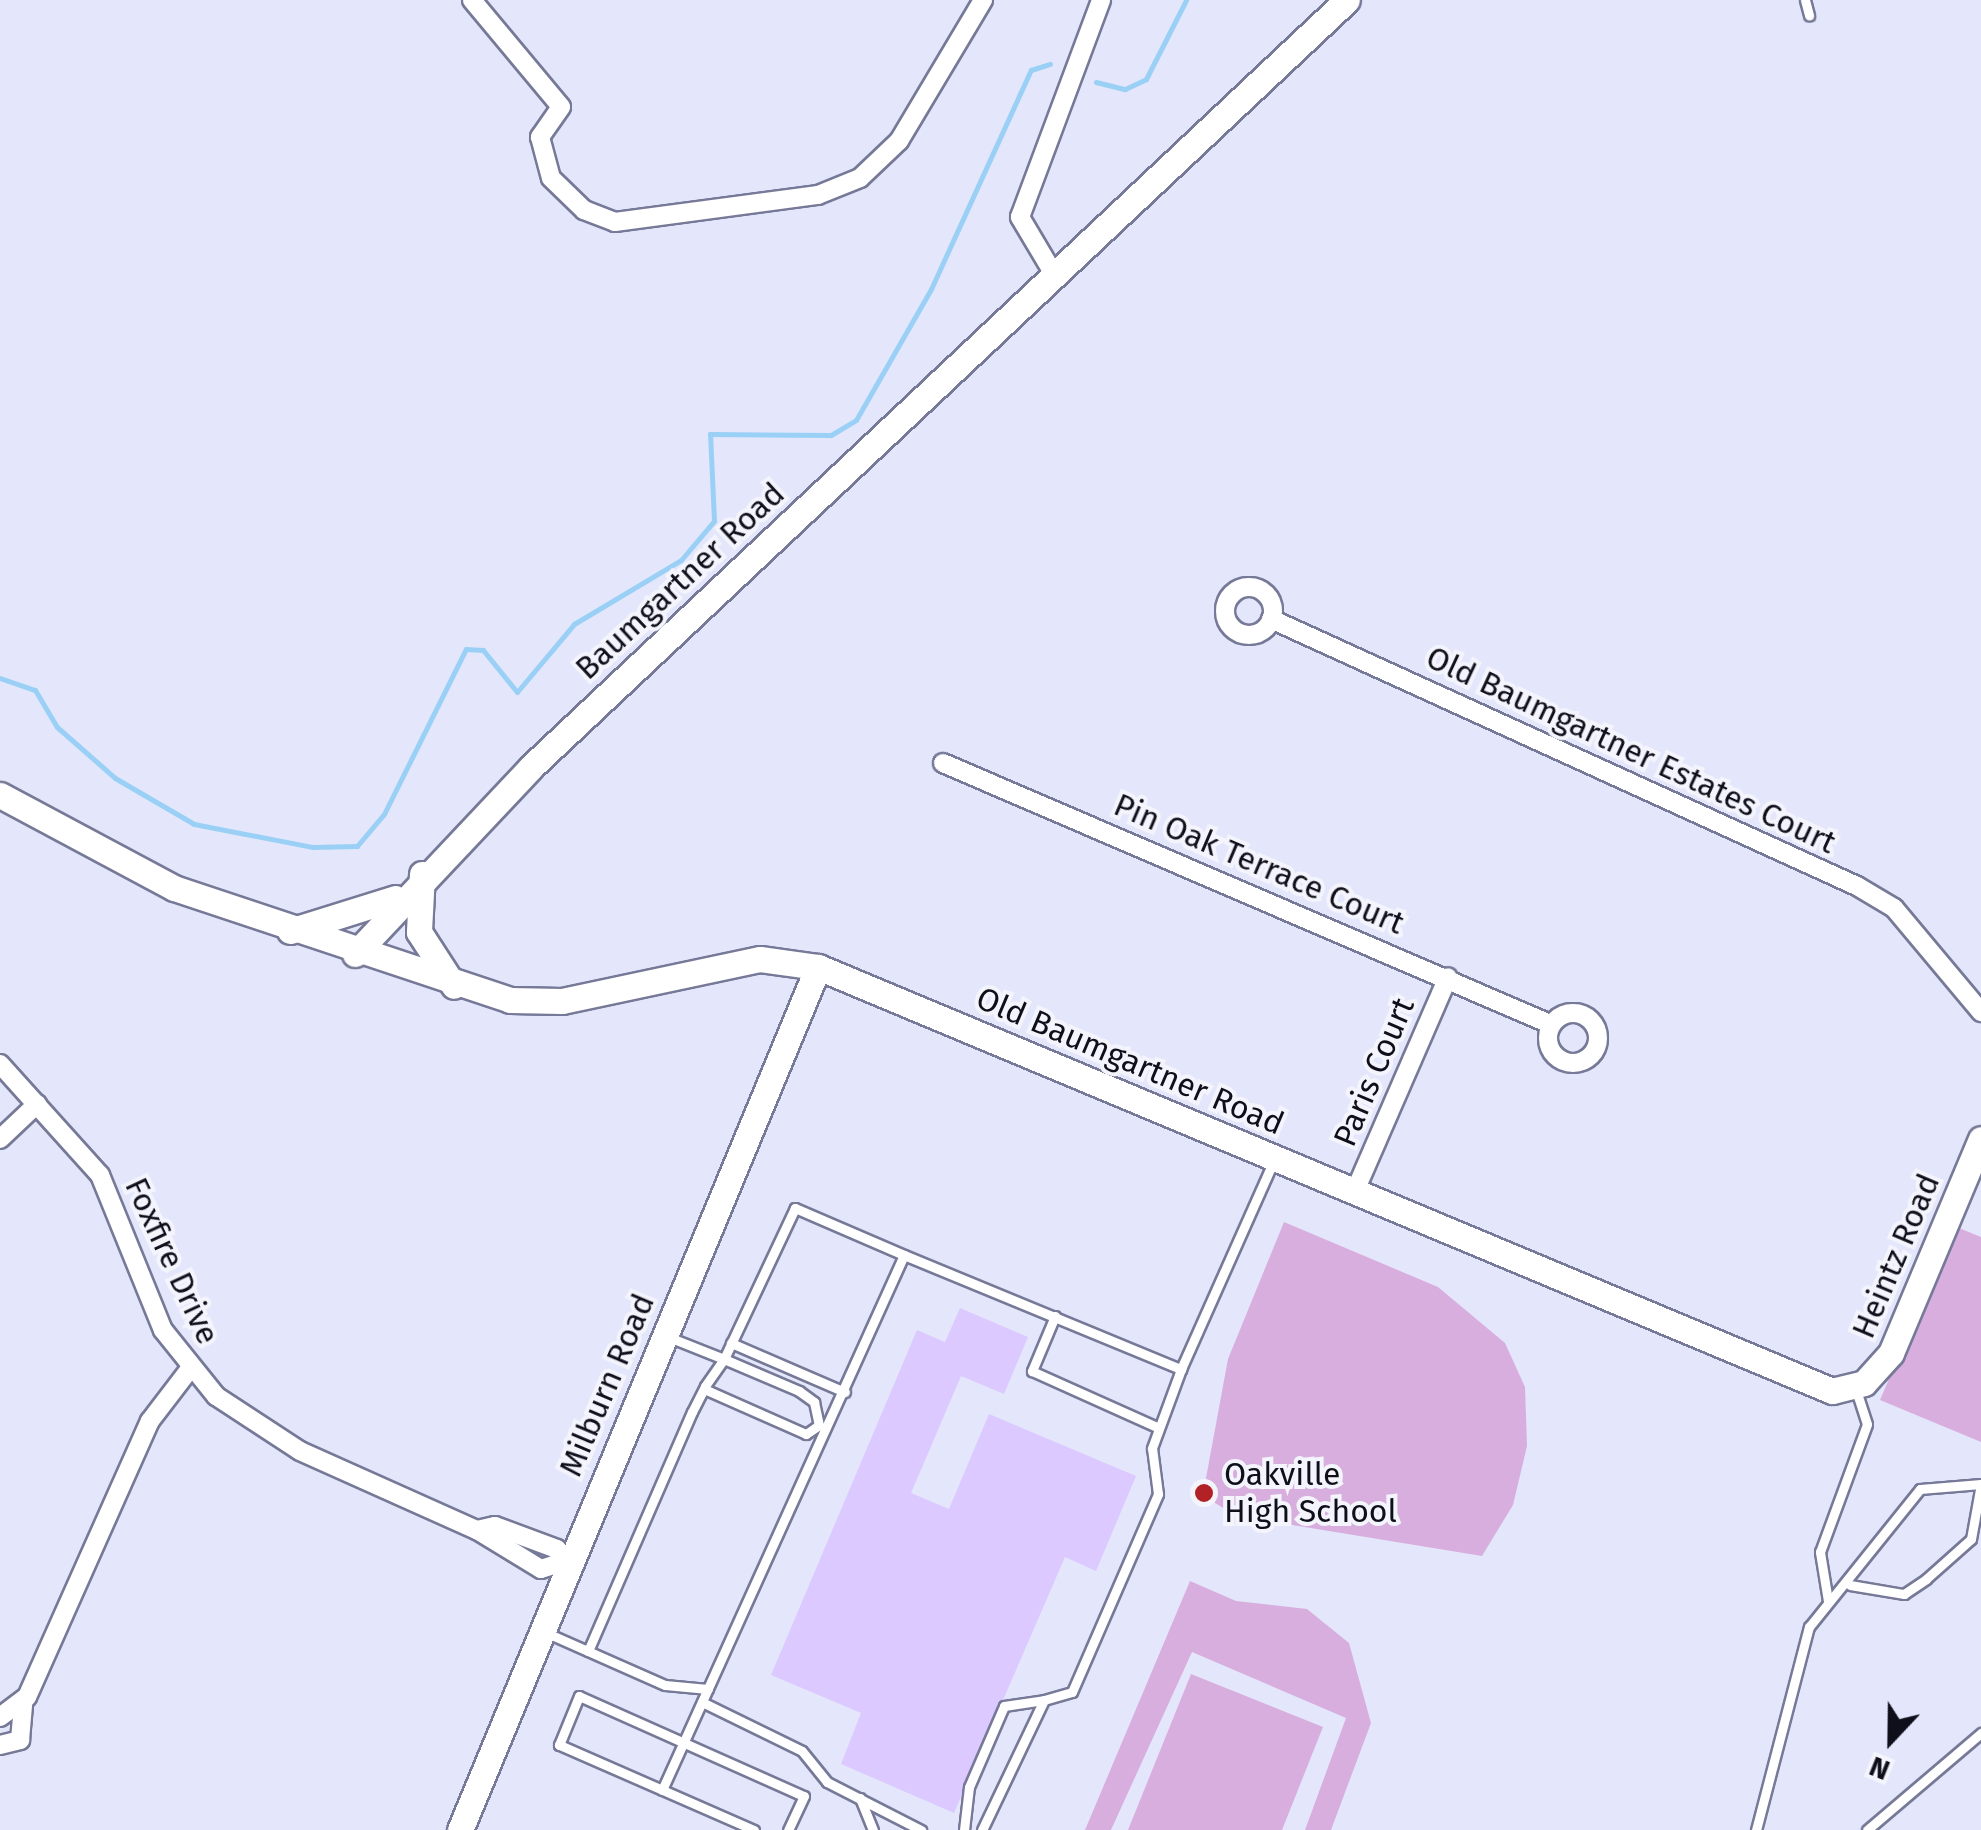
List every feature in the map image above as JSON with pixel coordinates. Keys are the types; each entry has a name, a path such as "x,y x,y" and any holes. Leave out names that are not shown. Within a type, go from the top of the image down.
{"street":[{"path":"472,0 561,107 540,137 551,178 584,210 615,222 818,195 860,178 910,125 983,0"},
{"path":"1052,271 1032,250 1020,217 1102,0"},
{"name":"Baumgartner Road","path":"355,954 422,874 1052,271 1347,0"},
{"name":"Old Baumgartner Estates Court","path":"1271,619 1857,886 1894,908 1981,1012"},
{"name":"Pin Oak Terrace Court","path":"943,763 1550,1024"},
{"path":"0,795 174,888 355,954"},
{"path":"422,874 420,932 454,986"},
{"path":"290,931 400,896"},
{"name":"Old Baumgartner Road","path":"355,954 454,986 562,1001 760,960 818,967 1805,1384 1855,1387"},
{"name":"Milburn Road","path":"460,1830 563,1564 818,967"},
{"name":"Paris Court","path":"1355,1192 1448,977"},
{"name":"Foxfire Drive","path":"0,1064 100,1175 163,1330 190,1370 253,1426 476,1530 495,1526 557,1549 563,1564"},
{"path":"0,1139 36,1104"},
{"name":"Heintz Road","path":"1855,1387 1891,1353 1981,1139"},
{"path":"0,1745 20,1740 23,1703 150,1421 190,1370"},
{"path":"0,1717 23,1703"}],"lane":[{"path":"1805,0 1808,15"},
{"path":"964,1830 969,1786 1004,1706 1072,1692 1158,1494 1160,1428 1181,1368 1275,1158"},
{"path":"588,1651 704,1389 724,1359 795,1208 1181,1368"},
{"path":"662,1790 834,1418 904,1255"},
{"path":"1055,1316 1032,1371 1160,1428"},
{"path":"663,1334 814,1402 814,1433 704,1389"},
{"path":"732,1343 845,1392"},
{"path":"1828,1601 1820,1552 1868,1424 1855,1387"},
{"path":"1756,1830 1809,1628 1828,1601 1850,1585 1920,1488 1981,1484 1970,1539 1926,1579 1904,1594 1850,1585"},
{"path":"540,1630 665,1685 708,1690"},
{"path":"754,1830 558,1745 579,1696 804,1796 788,1830"},
{"path":"982,1830 1044,1700"},
{"path":"702,1702 802,1751 827,1782 921,1830"},
{"path":"1868,1830 1981,1732"},
{"path":"860,1798 872,1830"}],"shaded area":[{"path":"1284,1222 1438,1287 1505,1343 1525,1387 1527,1446 1513,1505 1482,1556 1237,1516 1215,1503 1206,1478 1228,1359"},
{"path":"1954,1226 1981,1237 1981,1442 1880,1400"},
{"path":"1190,1581 1236,1601 1307,1609 1349,1643 1371,1723 1331,1830 1305,1830 1346,1718 1192,1652 1111,1830 1085,1830"},
{"path":"1191,1674 1323,1727 1282,1830 1128,1830"}],"building":[{"name":"Oakville High School","path":"960,1308 1028,1337 1004,1394 961,1376 911,1493 949,1509 989,1414 1136,1476 1096,1571 1065,1557 954,1813 841,1764 861,1713 771,1675 917,1330 945,1342"}],"waterway":[{"path":"1096,82 1125,89 1146,79 1186,0"},
{"path":"0,678 35,690 57,727 115,778 194,824 312,847 357,846 384,814 466,649 483,650 517,692 574,624 681,560 714,521 710,434 831,435 856,420 931,289 1031,70 1050,64"}],"place":[{"name":"Oakville High School","path":"1204,1493"}]}
